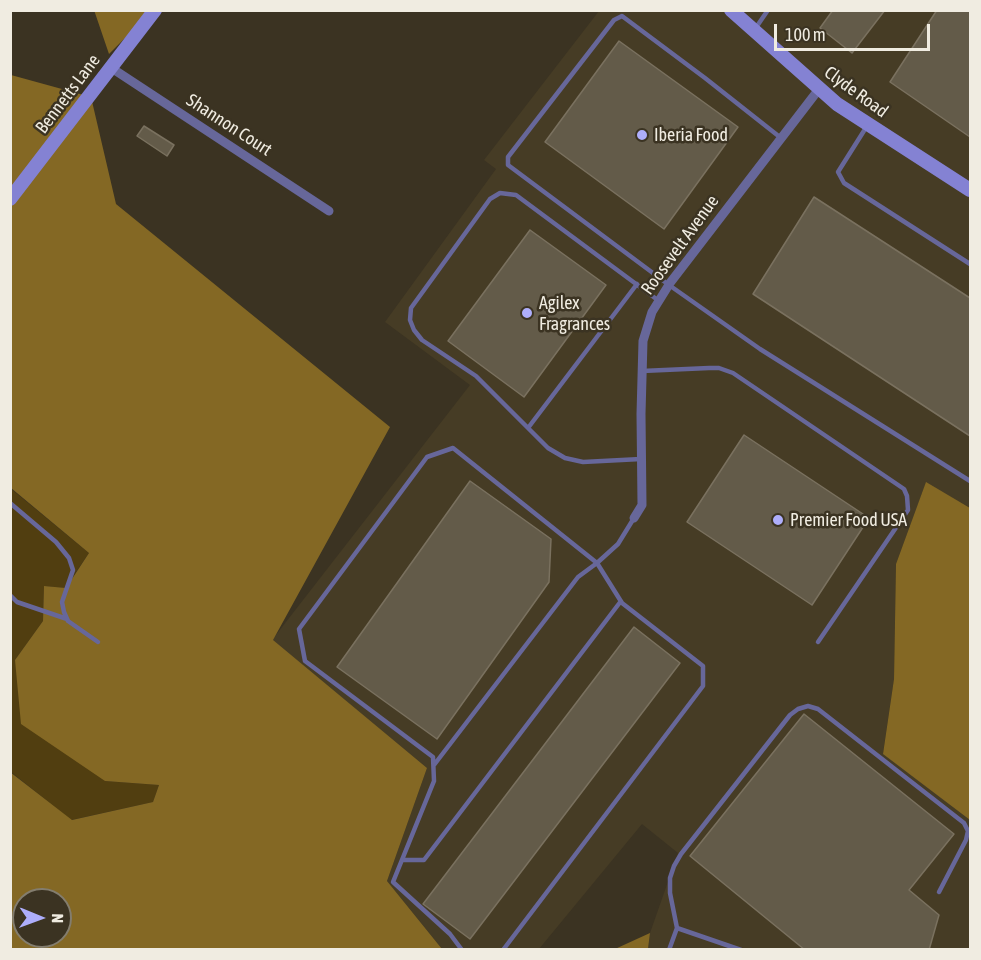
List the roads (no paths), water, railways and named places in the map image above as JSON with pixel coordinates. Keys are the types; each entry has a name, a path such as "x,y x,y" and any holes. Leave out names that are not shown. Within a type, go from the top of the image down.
{"street":[{"name":"Bennetts Lane","path":"10,199 155,10"},
{"name":"Clyde Road","path":"730,10 837,104 970,190"},
{"name":"Shannon Court","path":"110,67 329,211"},
{"name":"Roosevelt Avenue","path":"634,519 642,505 642,371 644,341 652,312 669,285 819,89"}],"lane":[{"path":"753,31 768,10"},
{"path":"781,138 622,16 614,20 508,157 508,165 669,285 760,349 970,481"},
{"path":"868,124 838,172 844,183 970,264"},
{"path":"642,459 583,462 565,458 548,448 476,376 422,340 410,320 411,308 490,199 500,193 516,195 659,301"},
{"path":"528,428 637,284"},
{"path":"642,371 719,368 733,373 904,489 908,496 908,510 818,642"},
{"path":"462,950 450,934 393,882 434,781 433,757 305,661 299,629 427,457 453,448 597,563 621,601 703,666 703,686 503,950"},
{"path":"10,503 56,542 73,566 63,602 66,618"},
{"path":"434,765 578,577 618,544 634,519"},
{"path":"10,595 17,602 66,618 98,642"},
{"path":"402,860 424,860 621,601"},
{"path":"669,950 677,928 670,893 670,878 681,854 790,715 808,706 818,709 964,823 968,831 966,840 939,892"},
{"path":"677,928 741,950"}],"place":[{"name":"Iberia Food","path":"642,135"},
{"name":"Agilex Fragrances","path":"527,313"},
{"name":"Premier Food USA","path":"778,520"}]}
